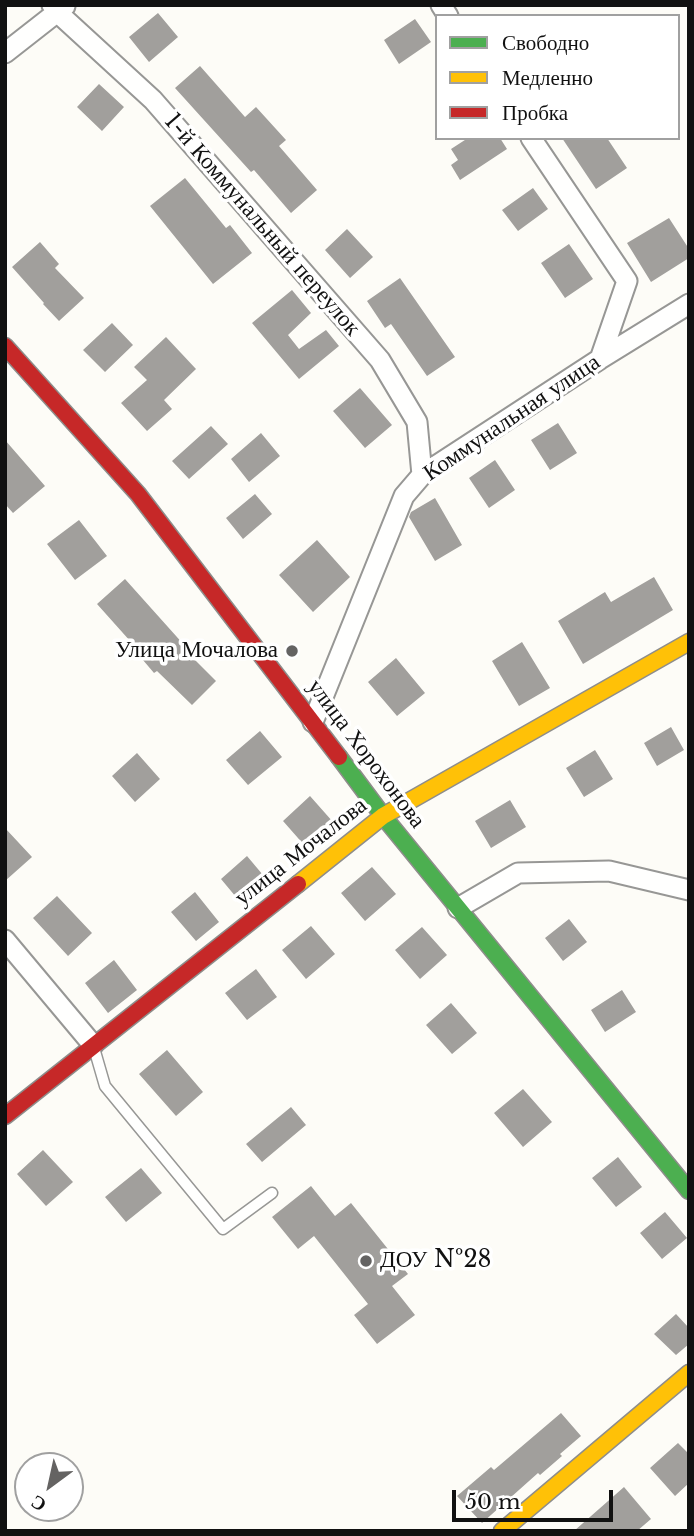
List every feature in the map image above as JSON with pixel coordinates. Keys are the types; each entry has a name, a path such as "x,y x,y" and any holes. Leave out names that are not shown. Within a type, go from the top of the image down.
{"street":[{"path":"5,53 58,8"},
{"name":"1-й Коммунальный переулок","path":"58,8 153,100 380,360 417,422 422,475"},
{"path":"532,140 627,281 600,359"},
{"name":"Коммунальная улица","path":"313,722 404,496 422,475 689,304"},
{"name":"улица Хорохонова","path":"5,346 138,494 383,816 689,1191"},
{"name":"улица Мочалова","path":"5,1116 383,816 689,642"},
{"path":"458,908 518,873 608,871 689,890"},
{"path":"5,940 93,1045"},
{"path":"502,1531 689,1373"}],"lane":[{"path":"93,1045 105,1086 223,1229 272,1193"}],"building":[{"path":"158,13 178,37 149,62 129,37"},
{"path":"415,19 431,42 399,64 384,40"},
{"path":"200,66 245,117 256,107 286,140 279,146 317,190 291,213 254,170 251,172 175,88"},
{"path":"99,84 124,107 102,131 77,107"},
{"path":"465,140 501,140 507,149 460,180 451,165 458,160 451,149"},
{"path":"563,140 608,140 627,168 596,189"},
{"path":"185,178 226,228 230,225 252,253 213,284 150,206"},
{"path":"533,188 548,209 518,231 502,210"},
{"path":"669,218 689,249 689,258 651,282 627,243"},
{"path":"347,229 373,257 350,278 325,250"},
{"path":"40,242 59,264 55,268 84,298 59,321 12,267"},
{"path":"569,244 593,279 565,298 541,263"},
{"path":"400,278 455,357 427,376 391,324 385,328 367,301"},
{"path":"292,290 311,313 288,335 299,349 326,330 339,346 299,379 252,323"},
{"path":"112,323 133,345 105,372 83,350"},
{"path":"166,337 196,369 164,400 172,409 147,431 121,403 147,380 134,367"},
{"path":"360,388 392,425 365,448 333,411"},
{"path":"558,423 577,453 550,470 531,440"},
{"path":"211,426 228,444 189,479 172,461"},
{"path":"261,433 280,456 249,482 231,459"},
{"path":"5,440 45,486 13,513 5,504"},
{"path":"495,460 515,490 489,508 469,478"},
{"path":"255,494 272,514 243,539 226,518"},
{"path":"435,498 462,545 435,561 409,517 411,512"},
{"path":"79,520 107,556 75,580 47,544"},
{"path":"317,540 350,577 313,612 279,575"},
{"path":"654,577 673,610 583,664 558,621 605,592 611,602"},
{"path":"125,579 185,646 183,648 216,681 192,705 157,671 154,673 137,653 139,651 97,604"},
{"path":"522,642 550,688 519,706 492,661"},
{"path":"396,658 425,693 397,716 368,682"},
{"path":"671,727 684,750 657,766 644,743"},
{"path":"260,731 282,757 248,785 226,760"},
{"path":"595,750 613,779 584,797 566,768"},
{"path":"137,753 160,779 135,802 112,776"},
{"path":"310,796 333,822 305,846 283,821"},
{"path":"510,800 526,827 491,848 475,821"},
{"path":"5,828 32,857 5,881"},
{"path":"247,856 268,881 241,903 221,879"},
{"path":"372,867 396,894 365,921 341,893"},
{"path":"195,892 219,922 196,941 171,912"},
{"path":"57,896 92,933 68,956 33,918"},
{"path":"569,919 587,942 563,961 545,938"},
{"path":"311,926 335,954 306,979 282,950"},
{"path":"422,927 447,955 420,979 395,950"},
{"path":"114,960 137,990 108,1013 85,983"},
{"path":"256,969 277,997 247,1020 225,993"},
{"path":"622,990 636,1012 605,1032 591,1010"},
{"path":"451,1003 477,1033 452,1054 426,1025"},
{"path":"167,1050 203,1092 176,1116 139,1074"},
{"path":"523,1089 552,1122 523,1147 494,1113"},
{"path":"291,1107 306,1125 262,1162 246,1144"},
{"path":"43,1150 73,1182 46,1206 17,1174"},
{"path":"618,1157 642,1187 616,1207 592,1178"},
{"path":"141,1168 162,1193 126,1222 105,1197"},
{"name":"ДОУ №28","path":"311,1186 335,1216 351,1203 408,1274 392,1286 415,1315 377,1344 354,1315 368,1304 314,1236 298,1249 272,1217"},
{"path":"665,1212 687,1238 662,1259 640,1233"},
{"path":"676,1314 689,1328 689,1344 676,1355 654,1334"},
{"path":"561,1413 581,1436 560,1454 562,1456 540,1475 538,1473 482,1523 457,1496 491,1467 494,1470"},
{"path":"678,1443 689,1454 689,1483 675,1496 650,1468"},
{"path":"624,1487 651,1519 637,1531 574,1531"}],"traffic: fast":[{"path":"339,757 383,816 689,1191"}],"traffic: slow":[{"path":"298,884 383,816 689,642"},
{"path":"502,1531 689,1373"}],"traffic: jam":[{"path":"5,346 138,494 339,757"},
{"path":"5,1116 298,884"}],"place":[{"name":"Улица Мочалова","path":"292,651"},
{"name":"ДОУ №28","path":"366,1261"}]}
